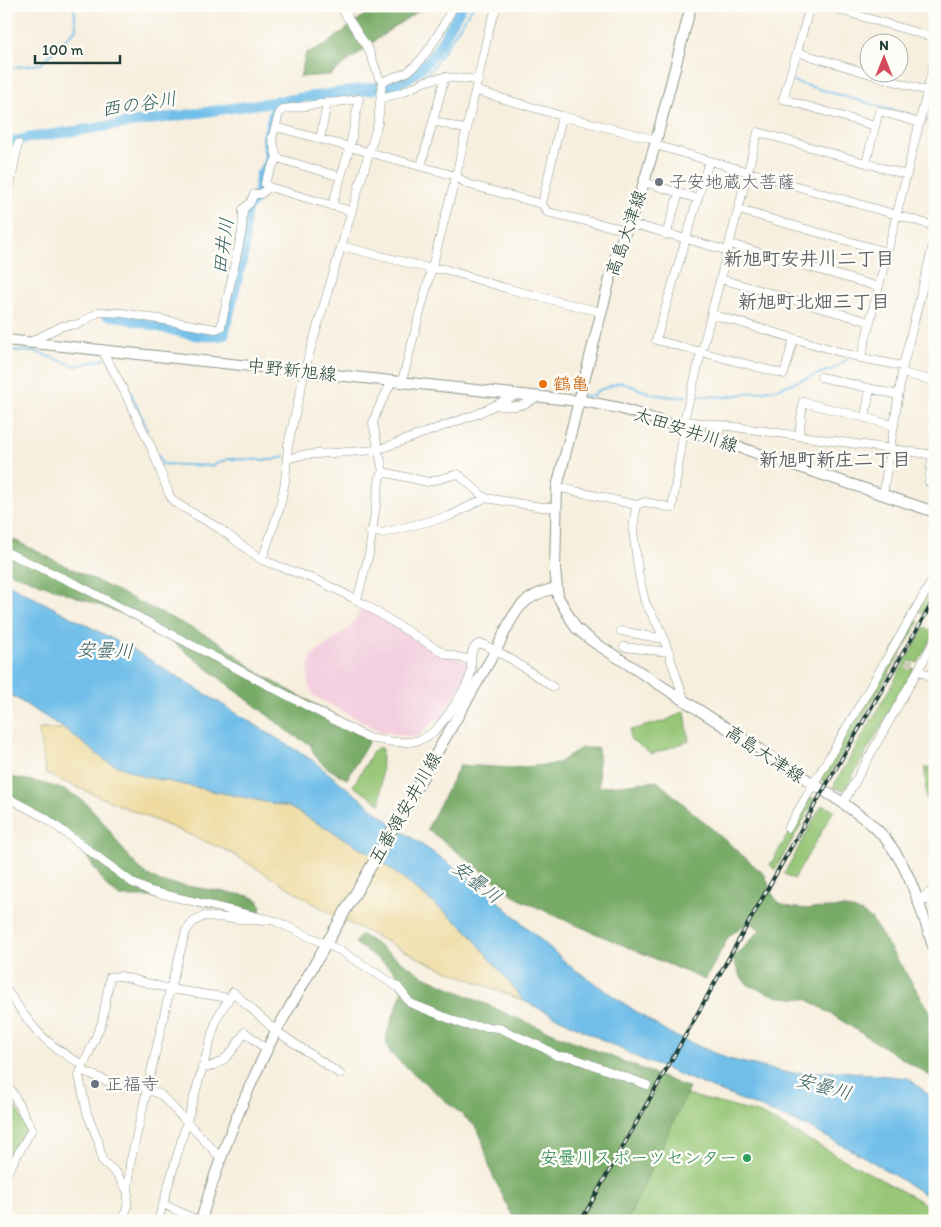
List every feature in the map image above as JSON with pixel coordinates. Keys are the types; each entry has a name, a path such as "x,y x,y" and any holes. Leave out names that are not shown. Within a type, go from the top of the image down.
{"main road":[{"name":"高島大津線","path":"578,402 616,254 644,182 656,143 691,6"},
{"name":"中野新旭線","path":"6,340 578,402"},
{"name":"太田安井川線","path":"578,402 619,408 684,426 717,440 935,512"},
{"path":"556,588 557,487 578,402"},
{"name":"高島大津線","path":"556,588 562,609 576,628 685,702 843,803 872,825 888,842 906,873 918,901 935,952"},
{"name":"五番領安井川線","path":"200,1221 220,1156 245,1095 279,1027 326,943 496,650 514,614 525,601 538,592 556,588"}],"street":[{"path":"340,6 369,50 379,78 383,82"},
{"path":"346,16 351,6"},
{"path":"383,82 408,72 421,61 454,6"},
{"path":"357,600 366,571 370,532 380,476 383,472 373,423 377,411 397,381 432,269 477,91 489,29 497,6"},
{"path":"810,6 783,99 875,126"},
{"path":"826,6 935,38"},
{"path":"797,52 927,91"},
{"path":"861,358 935,60"},
{"path":"381,98 401,93 426,81 445,77 479,80"},
{"path":"421,166 445,77"},
{"path":"262,560 280,508 287,460 306,372 378,123 383,82"},
{"path":"477,91 656,143 709,161 935,226"},
{"path":"332,206 350,147 358,99 283,108 279,114 272,138 278,158 265,184 269,187 332,206 351,211"},
{"path":"320,139 327,103"},
{"path":"866,163 879,110 920,123"},
{"path":"542,204 562,116"},
{"path":"434,121 467,130"},
{"path":"276,127 456,176 467,184 542,204 547,212 627,228 644,227 685,240 729,248 878,287"},
{"path":"557,487 636,505 645,502 672,508 684,426 691,395 758,132 907,175"},
{"path":"6,207 18,144"},
{"path":"278,158 341,177"},
{"path":"709,161 656,340 784,374 794,338"},
{"path":"644,182 698,199"},
{"path":"30,342 62,326 79,324 98,312 123,313 219,329 223,324 238,250 243,209 250,203 254,194 261,194 269,187"},
{"path":"666,235 679,193"},
{"path":"739,210 888,252"},
{"path":"883,495 902,370 935,237"},
{"path":"341,246 432,269 444,269 505,288 601,312"},
{"path":"721,279 870,322"},
{"path":"711,314 935,381"},
{"path":"102,350 129,401 174,502 220,529 262,560 319,580 357,600 445,654 470,660"},
{"path":"821,377 898,395"},
{"path":"865,418 870,389"},
{"path":"287,460 302,455 377,450 495,405 516,395"},
{"path":"495,405 513,407 531,402 536,397"},
{"path":"799,436 803,402 893,426"},
{"path":"684,426 721,426 934,454"},
{"path":"717,440 721,426"},
{"path":"935,438 929,482 935,484"},
{"path":"383,472 428,482 458,474 486,498 542,507 556,507"},
{"path":"370,532 384,533 450,516 486,498"},
{"path":"636,505 634,531 639,576 645,602 662,633 685,702"},
{"path":"6,552 78,585 368,738 401,744 423,740 433,733 448,716 466,686 471,673 470,660 474,647 478,644 483,644 496,650 554,687"},
{"path":"788,828 891,657 935,576"},
{"path":"621,631 658,638 662,633"},
{"path":"843,803 935,640"},
{"path":"624,647 669,652"},
{"path":"912,664 935,679"},
{"path":"6,797 44,817 100,860 142,887 269,920 326,943 398,988 410,1003 465,1025 499,1028 544,1048 557,1056 571,1057 647,1085"},
{"path":"918,901 935,888"},
{"path":"918,901 935,899"},
{"path":"122,1221 127,1208 130,1164 170,988 186,931 193,922 204,916 247,921 269,920"},
{"path":"128,1192 116,1174 102,1160 98,1140 87,1113 79,1076 102,1022 110,977 120,976 170,988 229,998"},
{"path":"6,989 34,1030 60,1053 82,1068 121,1087 137,1084 148,1087 161,1095 220,1156"},
{"path":"158,1221 217,1018 234,992 340,1074"},
{"path":"202,1068 212,1066 227,1059 245,1032 260,1045"},
{"path":"6,1088 11,1090 32,1129 6,1175"},
{"path":"163,1204 200,1221"}],"shaded area":[{"path":"364,606 468,664 464,680 441,720 436,720 418,736 412,737 380,731 314,696 308,683 308,668 312,656 349,628"}],"green space":[{"path":"376,6 426,6 391,29 330,75 300,77 306,53 326,45"},
{"path":"6,536 218,641 260,674 372,736 347,779 330,770 320,761 311,745 293,735 164,635 131,617 6,571"},
{"path":"935,579 935,594 924,614 917,610"},
{"path":"912,618 919,622 825,782 820,778 888,660 891,662 895,656 892,653"},
{"path":"925,627 934,633 918,663 912,661 909,667 914,669 844,791 833,787"},
{"path":"685,711 689,741 652,754 630,739 630,730 665,721"},
{"path":"380,747 382,749 381,804 353,786 374,750"},
{"path":"581,748 598,748 599,787 657,781 765,875 772,893 785,906 794,908 852,909 863,913 872,920 935,1019 935,1079 807,999 779,997 748,985 740,976 733,959 760,930 750,921 729,936 705,980 519,899 427,829 460,765 512,768 556,764"},
{"path":"935,767 935,798 926,799 925,768"},
{"path":"6,776 63,789 79,798 100,818 136,865 161,882 250,896 258,900 261,905 259,916 164,897 120,897 108,888 75,840 6,797"},
{"path":"810,797 815,800 775,870 770,865"},
{"path":"822,805 834,810 794,879 784,874"},
{"path":"361,934 420,974 516,1018 689,1088 627,1221 515,1221 491,1172 482,1139 475,1126 391,1054 386,1044 387,1033 402,992 395,971 355,943"},
{"name":"安曇川スポーツセンター","path":"685,1094 761,1114 924,1203 935,1214 935,1221 620,1221"},
{"path":"9,1098 29,1129 6,1168 6,1103"}],"sand":[{"path":"38,729 65,729 106,761 143,776 289,807 373,855 466,929 524,1001 429,963 333,915 228,851 46,774"}],"water":[{"name":"安曇川","path":"6,583 134,650 312,760 392,824 481,886 571,967 666,1032 728,1059 788,1073 840,1071 908,1078 935,1100 935,1201 868,1159 808,1127 639,1058 524,1001 466,929 373,855 289,807 143,776 106,761 65,729 6,692"}],"waterway":[{"path":"6,68 41,64 76,29 74,6"},
{"name":"西の谷川","path":"6,143 27,138 396,84 418,71 427,62 442,41 462,6"},
{"path":"422,79 433,67 473,6"},
{"path":"791,81 916,117"},
{"path":"385,92 400,90"},
{"path":"332,99 376,93"},
{"name":"田井川","path":"107,315 199,336 213,337 224,335 244,252 246,210 258,196 260,175 269,162 267,136 277,100"},
{"name":"田井川","path":"275,107 283,106"},
{"path":"925,120 935,123"},
{"path":"6,350 36,352 76,366 104,359"},
{"path":"692,395 725,397 776,389 833,369 849,358"},
{"path":"113,362 129,389 147,429"},
{"path":"584,396 594,396 597,391 621,382 652,394 672,397 687,396"},
{"path":"407,435 461,416"},
{"path":"158,454 162,464 211,466 228,459 273,460 285,456"}],"tunnel":[{"path":"894,658 912,664"}],"railway":[{"path":"581,1221 817,801 935,598"}],"place":[{"name":"子安地蔵大菩薩","path":"659,182"},
{"name":"鶴亀","path":"543,384"},
{"name":"正福寺","path":"95,1084"},
{"name":"安曇川スポーツセンター","path":"747,1158"}],"district":[{"name":"新旭町安井川二丁目","path":"809,258"},
{"name":"新旭町北畑三丁目","path":"814,301"},
{"name":"新旭町新庄二丁目","path":"835,459"}]}
